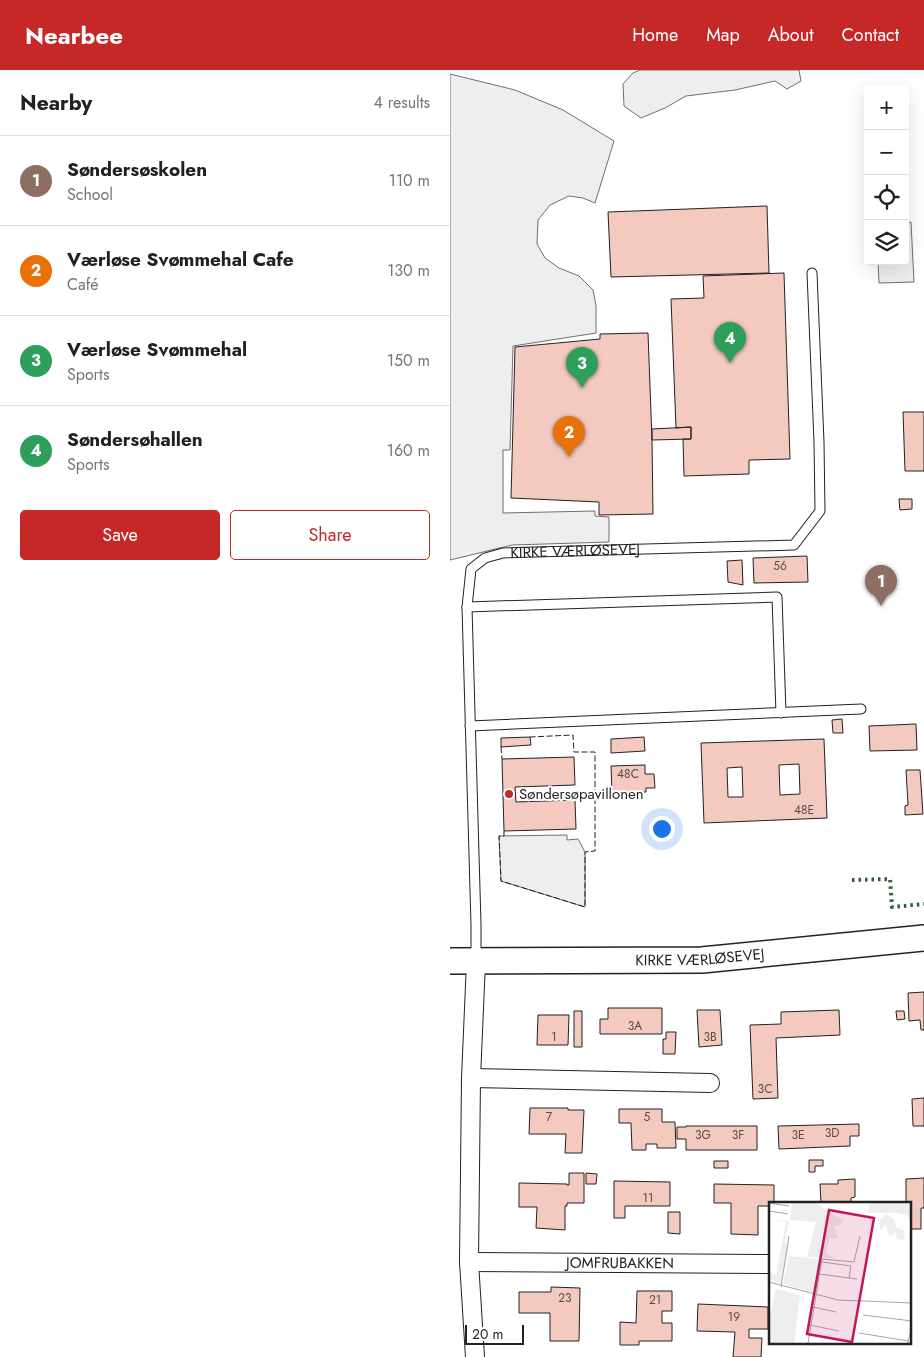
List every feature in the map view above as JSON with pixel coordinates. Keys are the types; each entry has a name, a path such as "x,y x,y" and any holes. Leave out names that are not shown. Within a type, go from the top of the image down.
{"street":[{"name":"KIRKE VÆRLØSEVEJ","path":"450,961 702,960 924,938"},
{"path":"475,1357 469,1262 471,1078 476,962"},
{"path":"471,1078 710,1084"},
{"name":"JOMFRUBAKKEN","path":"469,1262 769,1264"}],"lane":[{"name":"KIRKE VÆRLØSEVEJ","path":"476,962 467,606 471,569 485,558 503,553 794,545 820,511 812,272"},
{"path":"467,606 777,596 781,713"},
{"path":"470,726 862,709"}],"shaded area":[{"path":"640,70 799,70 801,81 787,89 775,81 735,90 686,96 665,108 641,118 624,106 623,84 633,73"},
{"path":"450,74 515,90 563,110 614,141 595,203 583,198 569,196 550,205 538,220 537,244 545,258 559,268 579,276 593,290 596,306 596,333 513,346 510,450 503,450 503,513 595,511 595,516 609,517 609,542 512,545 450,560"},
{"path":"909,222 911,222 914,282 879,283 878,265 909,265"},
{"path":"567,835 567,840 578,839 585,852 585,907 501,881 499,836"}],"building":[{"path":"767,206 769,273 611,277 608,212"},
{"path":"784,273 790,459 749,460 749,474 684,476 683,439 691,439 691,427 676,428 671,299 704,298 703,276"},
{"path":"648,333 653,514 599,515 599,502 511,498 515,347 600,339 600,334"},
{"path":"903,412 924,412 924,471 905,471"},
{"path":"691,427 691,439 652,440 652,429"},
{"path":"899,499 912,499 912,509 900,510"},
{"path":"807,556 808,582 754,583 753,558"},
{"path":"742,560 743,585 728,582 727,561"},
{"path":"842,719 843,733 833,733 832,720"},
{"path":"916,724 917,750 870,751 869,726"},
{"path":"530,737 531,745 501,747 501,738"},
{"path":"644,737 645,751 611,753 611,739"},
{"path":"824,739 827,818 704,823 701,743","holes":["799,764 800,794 780,795 779,765","742,767 743,797 728,797 727,768"]},
{"name":"Søndersøpavillonen","path":"574,757 575,785 515,787 516,802 575,800 576,829 504,831 502,759"},
{"path":"645,765 645,774 654,774 655,788 646,788 646,792 612,793 611,766"},
{"path":"906,770 920,770 923,814 905,815 905,806 908,805"},
{"path":"924,992 924,1030 921,1030 920,1020 909,1021 908,993"},
{"path":"608,1008 662,1008 662,1034 600,1034 600,1019 608,1019"},
{"path":"697,1010 720,1010 722,1045 699,1047"},
{"path":"839,1010 840,1035 776,1038 778,1098 753,1099 750,1025 781,1024 781,1012"},
{"path":"574,1011 582,1011 582,1047 574,1047"},
{"path":"896,1011 904,1011 905,1019 897,1020"},
{"path":"538,1015 569,1015 568,1045 537,1045"},
{"path":"666,1032 676,1032 675,1054 663,1054 663,1039 666,1039"},
{"path":"924,1098 924,1126 913,1126 912,1099"},
{"path":"530,1108 584,1110 582,1153 565,1153 566,1134 529,1134"},
{"path":"619,1109 662,1109 662,1122 675,1122 676,1148 657,1148 657,1144 646,1144 646,1150 632,1150 631,1123 619,1123"},
{"path":"859,1124 859,1136 850,1136 850,1146 779,1149 778,1126"},
{"path":"757,1126 757,1150 686,1150 686,1139 677,1139 677,1127"},
{"path":"809,1160 823,1160 823,1166 815,1166 815,1172 809,1172"},
{"path":"714,1161 728,1161 728,1168 714,1168"},
{"path":"569,1173 584,1173 584,1203 567,1203 567,1206 565,1206 565,1230 536,1228 537,1207 519,1207 519,1183 569,1185"},
{"path":"586,1173 597,1174 596,1184 586,1184"},
{"path":"924,1178 924,1208 921,1208 921,1229 912,1229 912,1202 906,1202 906,1179"},
{"path":"855,1179 855,1197 851,1198 851,1202 821,1202 820,1184 838,1184 838,1180"},
{"path":"614,1181 670,1182 670,1206 625,1206 625,1218 614,1218"},
{"path":"714,1184 774,1185 774,1202 769,1202 769,1206 758,1206 758,1235 731,1234 731,1203 714,1203"},
{"path":"668,1212 680,1212 680,1234 668,1233"},
{"path":"551,1287 580,1288 579,1341 550,1341 550,1313 519,1313 519,1292 551,1292"},
{"path":"637,1291 672,1291 672,1311 662,1311 662,1323 672,1323 672,1341 639,1341 639,1345 620,1345 620,1322 636,1323"},
{"path":"698,1304 768,1307 768,1329 749,1329 749,1338 762,1338 761,1357 733,1357 735,1332 697,1331"}],"hedge":[{"path":"852,880 890,879 892,907 924,904"}],"fence":[{"path":"504,831 504,836 499,836 501,881 585,907 585,852 595,851 595,752 574,752 573,735 530,737"},
{"path":"501,747 502,759"}],"place":[{"name":"Søndersøhallen","path":"730,363"},
{"name":"Værløse Svømmehal","path":"582,388"},
{"name":"Værløse Svømmehal Cafe","path":"569,457"},
{"name":"Søndersøskolen","path":"881,606"},
{"name":"Søndersøpavillonen","path":"509,794"}]}
